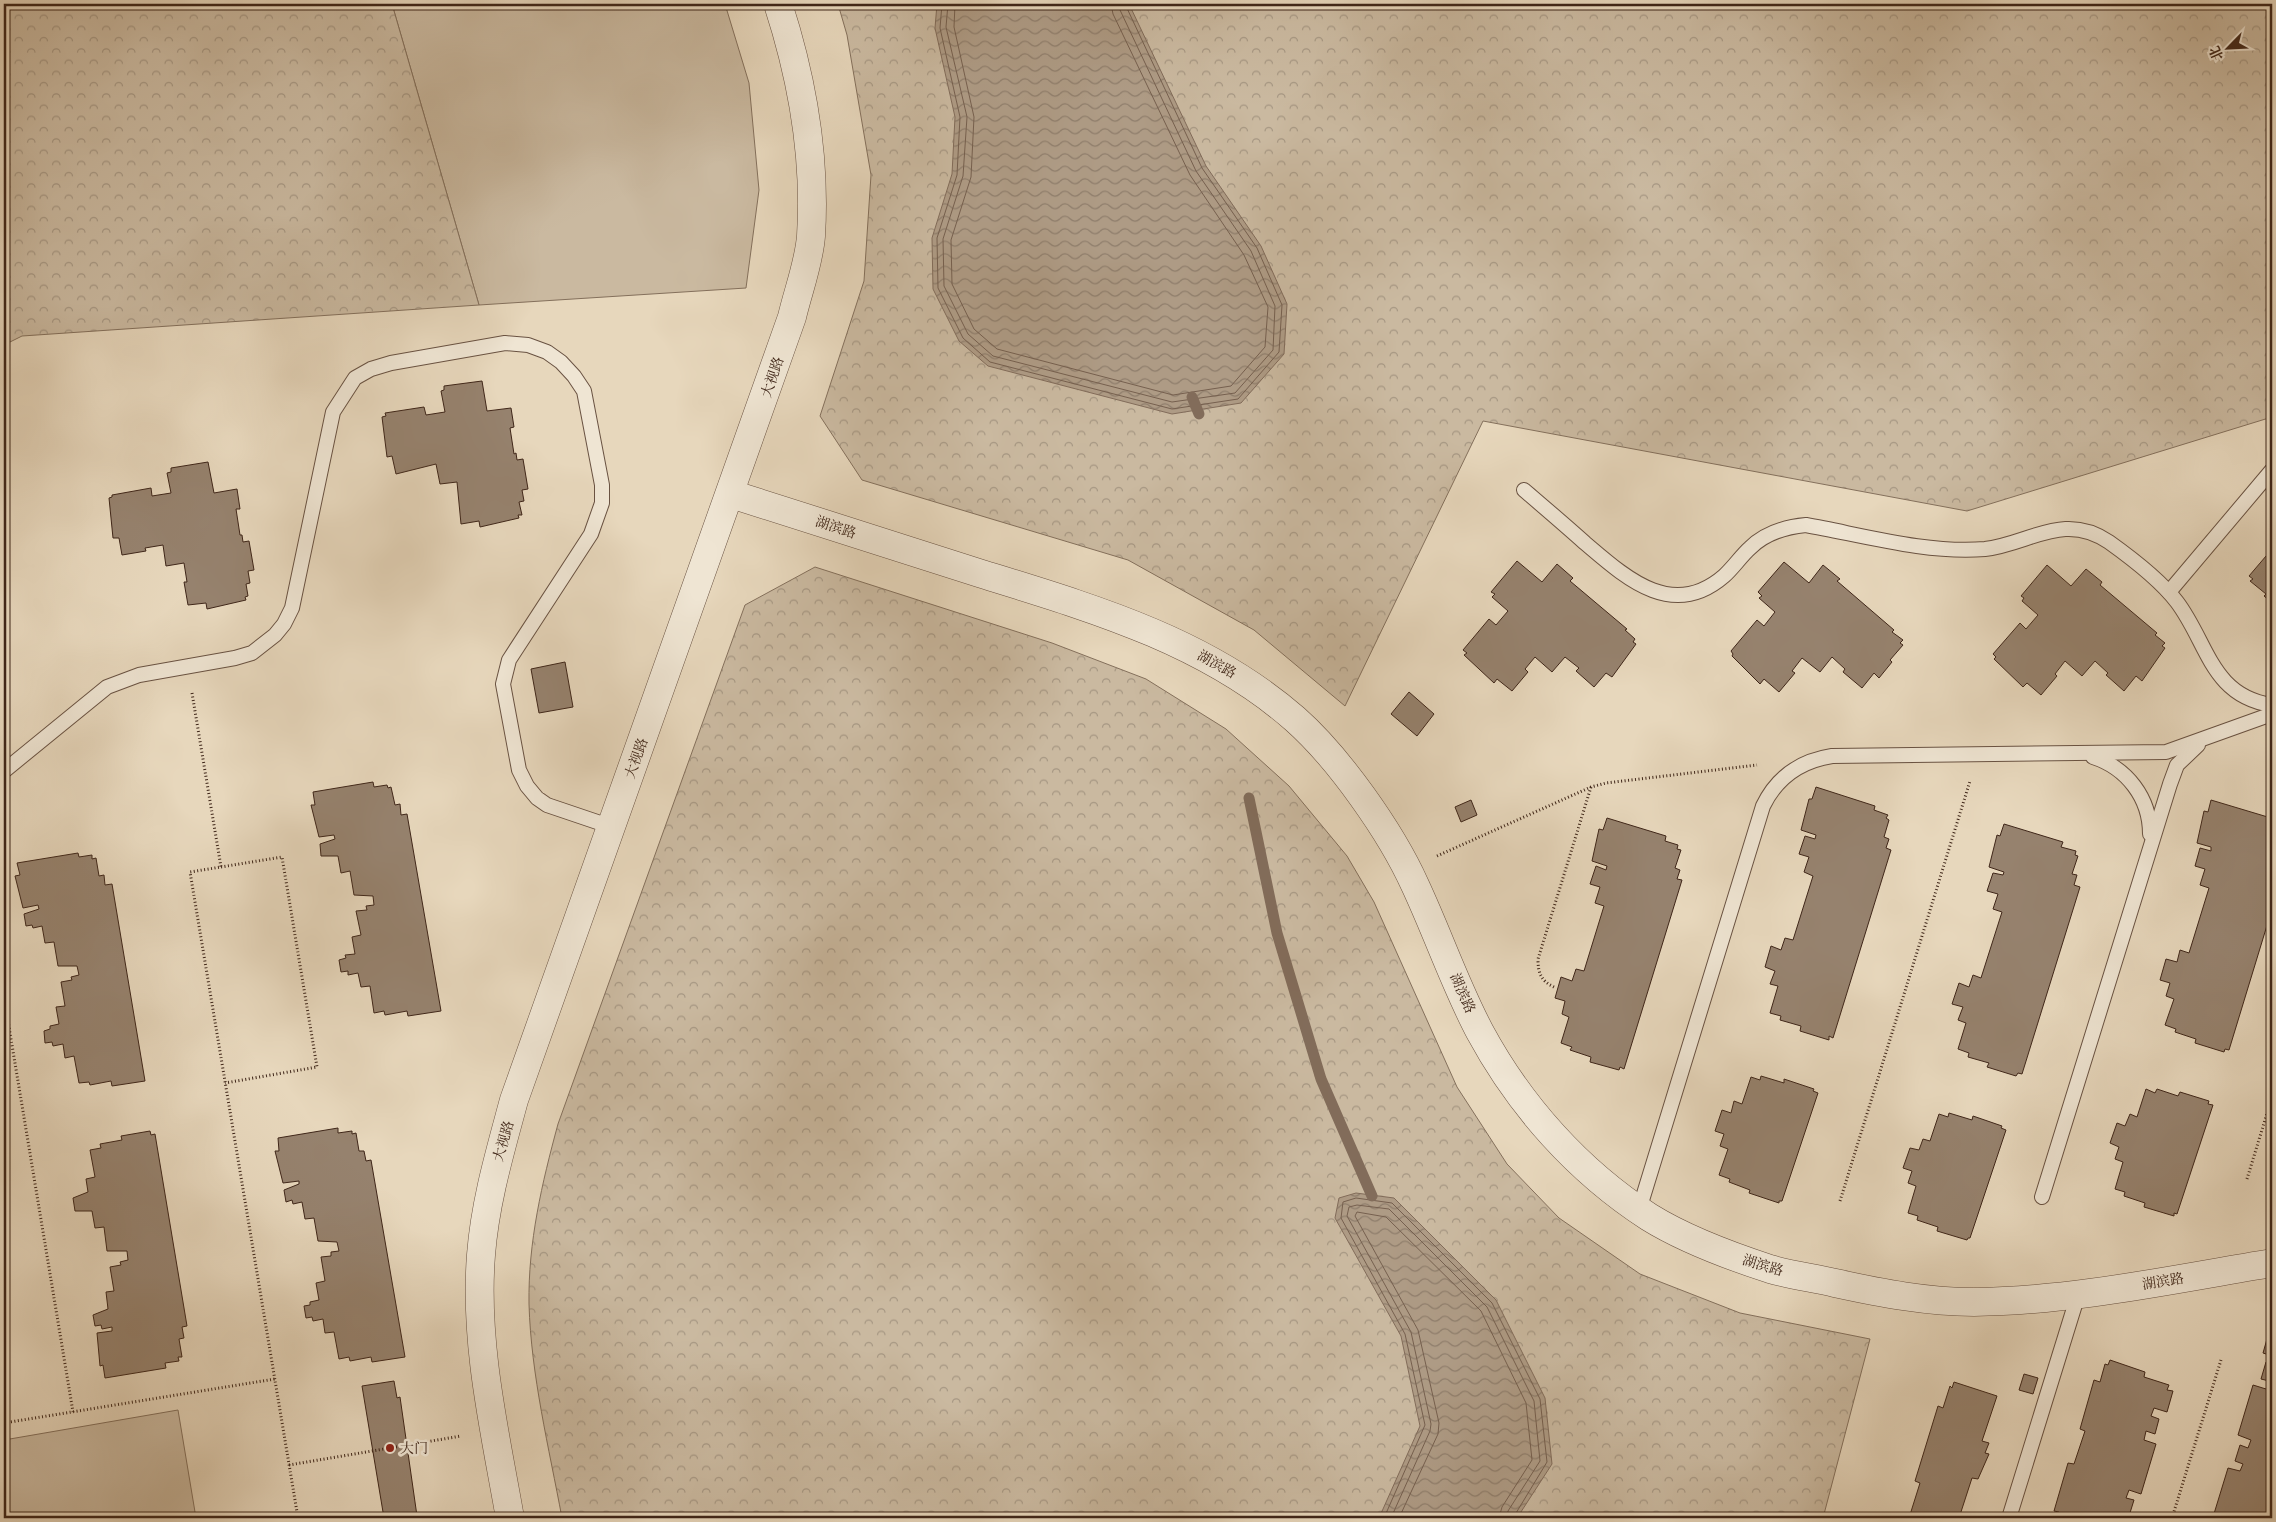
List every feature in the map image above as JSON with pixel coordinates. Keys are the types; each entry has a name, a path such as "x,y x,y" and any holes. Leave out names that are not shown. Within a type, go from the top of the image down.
{"street":[{"name":"大视路","path":"510,1518 482,1351 481,1256 491,1184 514,1100 792,317 811,237 811,151 793,51 778,4"},
{"name":"湖滨路","path":"730,494 1094,609 1200,654 1246,681 1298,721 1344,772 1378,818 1407,870 1478,1028 1511,1084 1554,1138 1603,1184 1653,1220 1712,1248 1774,1270 1909,1298 1969,1302 2078,1295 2272,1263"}],"lane":[{"path":"4,770 106,687 138,675 252,653 275,635 284,624 292,608 333,412 342,395 355,378 371,369 391,363 505,343 528,345 547,352 574,376 584,391 602,485 602,503 591,534 509,660 503,684 519,770 527,786 537,798 548,805 612,827"},
{"path":"2169,592 2272,470"},
{"path":"1524,490 1626,577 1658,592 1685,593 1708,587 1724,576 1762,538 1788,527 1806,525 1951,549 1987,548 2046,530 2081,531 2108,542 2169,592 2179,604 2220,678 2246,698 2272,705"},
{"path":"1639,1210 1763,806 1776,785 1793,769 1817,758 1832,756 2166,752 2272,714"},
{"path":"2042,1197 2149,850 2177,766 2187,753 2208,738"},
{"path":"2081,754 2117,768 2137,790 2144,801 2150,824 2149,850"},
{"path":"2009,1518 2078,1295"}],"path":[{"path":"188,666 221,867"},
{"path":"1840,1201 1978,755"},
{"path":"1407,870 1590,787 1606,783 1760,765"},
{"path":"1554,987 1542,978 1538,970 1538,959 1590,787"},
{"path":"226,1084 317,1067 282,857 190,872 298,1518"},
{"path":"4,997 74,1412"},
{"path":"2247,1179 2272,1097"},
{"path":"2172,1518 2221,1360"},
{"path":"4,1423 275,1380"},
{"path":"289,1464 495,1430"}],"green space":[{"path":"4,4 392,4 479,305 22,336 4,345"},
{"path":"392,4 725,4 749,83 759,190 746,288 479,305"},
{"path":"838,4 2272,4 2272,417 1967,511 1483,421 1345,706 1254,630 1128,560 862,480 820,416 864,281 871,175 847,35"},
{"path":"815,567 1052,643 1146,679 1226,729 1289,786 1347,856 1374,902 1457,1087 1507,1164 1559,1218 1640,1274 1740,1313 1870,1339 1823,1518 562,1518 537,1384 530,1331 529,1304 531,1258 537,1213 558,1124 745,605"},
{"path":"178,1410 196,1518 4,1518 4,1440"}],"water":[{"path":"937,4 1129,4 1206,166 1261,246 1287,304 1284,354 1241,403 1172,414 988,366 959,341 933,289 932,238 952,174 955,117 935,28"},
{"path":"1356,1193 1394,1198 1496,1300 1545,1398 1552,1464 1517,1518 1379,1518 1420,1426 1401,1336 1335,1218 1339,1198"}],"building":[{"path":"482,381 487,411 511,408 514,427 510,428 514,454 516,453 517,460 523,459 528,489 522,490 524,501 519,502 522,515 518,515 519,518 480,527 479,521 461,524 457,482 440,484 436,464 396,474 392,456 387,457 382,417 386,416 385,413 424,407 426,415 445,412 441,391 444,390 444,386"},
{"path":"208,462 214,493 237,489 240,509 236,509 240,535 242,535 243,542 249,541 254,570 248,571 250,583 246,584 248,596 245,597 246,600 207,609 206,603 188,605 184,582 187,582 184,563 166,566 163,545 145,548 146,551 122,555 119,538 113,538 109,498 112,495 151,488 152,496 171,493 167,473 171,472 171,468"},
{"path":"2272,549 2272,603 2264,596 2266,594 2250,581 2253,579 2249,576"},
{"path":"1517,561 1542,582 1557,564 1573,578 1570,581 1627,629 1625,630 1635,639 1633,642 1636,644 1612,677 1606,673 1594,687 1576,671 1579,668 1565,657 1552,672 1535,657 1525,669 1528,672 1512,691 1497,679 1494,683 1464,655 1467,653 1463,650 1489,619 1496,625 1508,611 1492,597 1495,594 1491,592"},
{"path":"1784,562 1809,583 1823,565 1840,579 1837,581 1903,640 1900,643 1903,645 1890,660 1892,662 1879,678 1874,673 1862,688 1843,672 1845,669 1832,657 1820,672 1802,658 1792,671 1795,673 1779,692 1764,679 1760,684 1732,656 1731,651 1757,620 1764,626 1775,612 1759,598 1762,596 1758,592"},
{"path":"2047,565 2071,586 2086,569 2102,582 2100,585 2157,633 2155,635 2165,643 2162,646 2165,648 2142,681 2136,676 2124,691 2106,675 2108,673 2095,661 2082,676 2065,661 2055,674 2057,676 2041,695 2027,683 2023,687 1994,659 1996,657 1993,654 2020,623 2026,629 2038,615 2022,601 2024,598 2021,596"},
{"path":"565,662 573,707 539,713 531,669"},
{"path":"1409,692 1434,714 1417,736 1391,714"},
{"path":"373,782 374,787 387,785 388,788 391,787 395,805 400,804 401,815 407,814 441,1011 408,1016 407,1011 385,1015 384,1011 374,1013 370,986 361,987 358,973 348,975 348,971 341,972 339,960 346,958 345,955 355,954 352,937 361,935 356,911 367,910 366,906 374,905 373,896 354,895 350,871 341,873 338,856 321,856 320,844 335,839 334,835 319,837 311,805 315,805 313,792"},
{"path":"1816,787 1875,806 1874,810 1888,815 1886,818 1889,820 1884,837 1889,839 1886,848 1891,850 1833,1038 1829,1036 1829,1040 1800,1031 1801,1026 1780,1020 1781,1016 1770,1013 1778,986 1770,984 1775,971 1765,967 1771,946 1781,950 1785,938 1793,940 1813,876 1804,872 1809,857 1799,854 1805,836 1815,839 1816,835 1801,830 1809,799 1812,799"},
{"path":"1471,800 1477,815 1461,822 1455,807"},
{"path":"2211,800 2271,818 2269,823 2272,824 2272,909 2229,1050 2225,1049 2224,1052 2195,1043 2196,1039 2175,1032 2176,1029 2165,1025 2174,999 2166,996 2170,983 2160,980 2166,959 2177,962 2180,950 2189,953 2209,888 2200,885 2205,869 2195,866 2200,848 2211,851 2211,847 2197,843 2204,811 2208,812"},
{"path":"1607,818 1666,836 1665,841 1678,845 1677,849 1681,850 1675,868 1680,870 1677,879 1682,880 1624,1069 1620,1067 1619,1070 1590,1062 1591,1057 1570,1050 1572,1047 1561,1043 1569,1017 1562,1014 1565,1001 1555,998 1561,977 1572,981 1576,969 1584,971 1604,906 1595,903 1600,887 1590,884 1596,866 1606,870 1607,866 1592,861 1599,829 1603,830"},
{"path":"2004,824 2063,842 2061,847 2076,851 2075,855 2078,856 2072,874 2077,875 2074,885 2080,887 2022,1074 2018,1073 2016,1076 1987,1067 1989,1063 1968,1057 1969,1053 1958,1049 1966,1023 1958,1020 1963,1007 1952,1004 1959,983 1969,987 1973,975 1981,978 2002,912 1993,909 1998,894 1987,891 1993,873 2003,875 2004,872 1989,867 1997,835 2000,836"},
{"path":"78,853 79,857 92,855 92,859 96,858 99,876 104,875 105,885 112,884 145,1081 112,1086 111,1081 90,1085 89,1082 79,1083 74,1056 65,1058 63,1044 53,1046 52,1042 45,1043 44,1031 50,1029 50,1026 59,1024 56,1007 65,1006 61,982 72,980 71,977 79,975 77,966 58,966 54,942 45,943 42,926 33,928 32,925 26,926 24,914 39,909 38,905 23,908 15,876 20,875 17,863"},
{"path":"1761,1076 1784,1083 1784,1079 1814,1089 1813,1091 1818,1093 1782,1201 1779,1201 1779,1203 1749,1193 1750,1190 1729,1182 1730,1179 1719,1175 1728,1149 1720,1146 1724,1134 1715,1131 1722,1110 1731,1113 1734,1101 1742,1104 1751,1077 1760,1080"},
{"path":"2146,1089 2155,1093 2157,1089 2178,1096 2180,1092 2209,1101 2208,1104 2213,1105 2177,1214 2174,1213 2174,1216 2144,1207 2145,1203 2124,1196 2125,1192 2115,1189 2123,1162 2115,1159 2119,1147 2110,1143 2117,1123 2125,1126 2130,1114 2137,1117"},
{"path":"1949,1113 1972,1120 1973,1116 2002,1126 2001,1128 2006,1130 1970,1238 1967,1240 1937,1231 1938,1227 1917,1220 1918,1216 1908,1213 1916,1186 1908,1183 1912,1171 1903,1168 1910,1148 1919,1150 1923,1139 1930,1141 1939,1114 1948,1117"},
{"path":"338,1128 338,1133 352,1131 352,1134 356,1133 359,1151 364,1151 366,1161 371,1160 405,1357 372,1362 371,1357 350,1361 349,1357 339,1359 334,1332 325,1333 323,1319 313,1321 312,1317 306,1318 304,1306 319,1300 316,1283 325,1281 321,1257 331,1256 331,1252 339,1251 337,1242 318,1241 314,1218 305,1219 302,1202 293,1204 292,1200 286,1202 284,1190 299,1184 299,1181 283,1183 275,1151 279,1151 278,1138"},
{"path":"150,1131 151,1135 155,1134 187,1326 182,1327 184,1338 179,1339 182,1357 178,1357 179,1361 165,1363 166,1368 105,1378 103,1365 100,1366 97,1333 112,1331 112,1327 102,1329 101,1325 95,1326 93,1315 108,1309 106,1292 114,1291 110,1267 121,1265 120,1262 128,1260 127,1251 107,1251 104,1227 95,1228 92,1211 75,1211 73,1198 88,1192 86,1179 95,1177 90,1150 101,1148 100,1144 122,1140 121,1136"},
{"path":"2269,1332 2272,1333 2272,1356 2263,1353"},
{"path":"2110,1360 2145,1372 2144,1377 2169,1385 2167,1390 2173,1391 2167,1412 2154,1408 2151,1416 2159,1419 2155,1434 2146,1431 2144,1440 2156,1444 2141,1494 2129,1490 2126,1498 2134,1500 2129,1516 2121,1513 2119,1518 2058,1518 2059,1512 2054,1511 2068,1463 2074,1464 2085,1431 2080,1429 2094,1380 2100,1382 2105,1364 2108,1365"},
{"path":"2266,1362 2272,1364 2272,1518 2213,1517 2228,1468 2240,1471 2243,1464 2235,1461 2240,1445 2248,1448 2251,1440 2238,1435 2253,1385 2266,1389 2269,1381 2261,1379"},
{"path":"2024,1374 2038,1378 2033,1394 2019,1390"},
{"name":"大门","path":"394,1381 397,1398 400,1397 417,1516 384,1518 362,1386"},
{"path":"1954,1382 1997,1396 1982,1441 1989,1443 1985,1453 1989,1454 1978,1479 1972,1478 1959,1518 1909,1518 1920,1483 1915,1481 1938,1406 1943,1408 1950,1386 1952,1388"}],"waterway":[{"path":"1192,397 1199,414"},
{"path":"1249,798 1277,933 1321,1079 1372,1196"}],"place":[{"name":"大门","path":"390,1448"}]}
